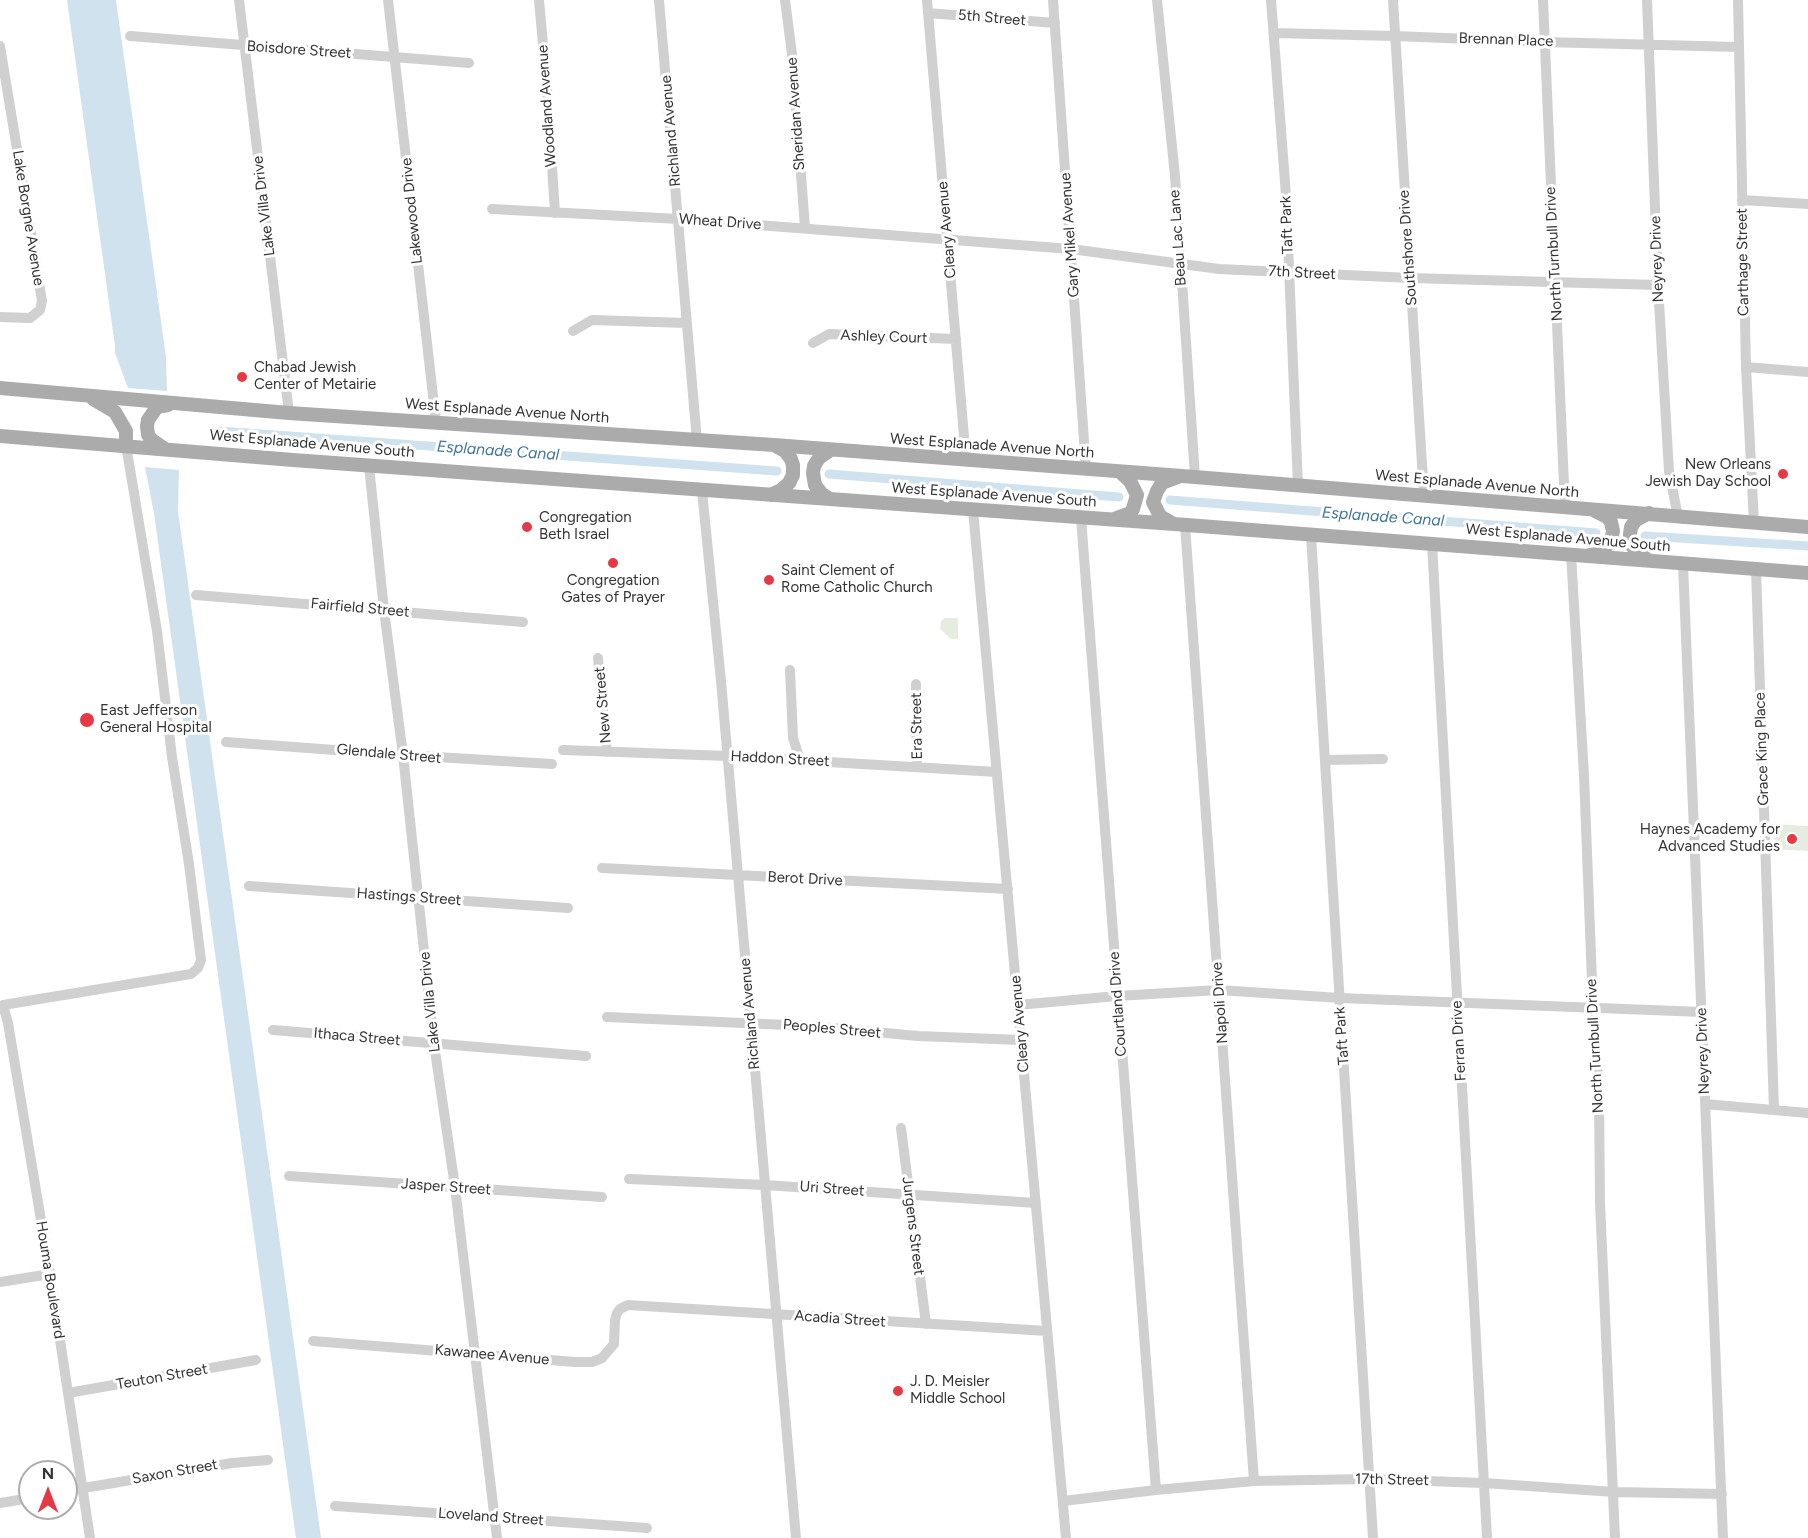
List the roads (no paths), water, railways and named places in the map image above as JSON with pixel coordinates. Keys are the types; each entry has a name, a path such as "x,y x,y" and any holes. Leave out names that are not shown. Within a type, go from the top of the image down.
{"main road":[{"name":"West Esplanade Avenue North","path":"0,388 289,413 774,445 1120,471 1808,527"},
{"path":"84,395 115,412 126,431 126,445"},
{"path":"171,449 152,440 148,435 148,420 157,407 173,404"},
{"name":"West Esplanade Avenue South","path":"0,435 369,466 1432,543 1808,573"},
{"path":"770,495 781,490 793,476 791,459 774,445"},
{"path":"829,450 819,458 813,473 815,485 830,500"},
{"path":"1112,520 1130,513 1137,495 1130,481 1120,471"},
{"path":"1179,525 1160,516 1153,502 1162,483 1180,477"},
{"path":"1588,555 1598,554 1605,548 1611,541 1613,531 1611,522 1594,510"},
{"path":"1649,513 1636,520 1631,527 1630,534 1630,543 1649,561"}],"street":[{"name":"Lake Villa Drive","path":"239,0 289,413"},
{"name":"Lakewood Drive","path":"388,0 436,422"},
{"name":"Woodland Avenue","path":"539,0 555,213"},
{"name":"Richland Avenue","path":"659,0 697,441"},
{"name":"Sheridan Avenue","path":"785,0 792,54 805,228"},
{"name":"Cleary Avenue","path":"927,0 966,460"},
{"name":"Gary Mikel Avenue","path":"1053,0 1086,469"},
{"name":"Beau Lac Lane","path":"1157,0 1175,176 1196,477"},
{"name":"Taft Park","path":"1271,0 1286,195 1298,486"},
{"name":"Southshore Drive","path":"1393,0 1424,496"},
{"name":"North Turnbull Drive","path":"1543,0 1564,508"},
{"name":"Neyrey Drive","path":"1647,0 1658,285 1669,471 1678,517"},
{"name":"Carthage Street","path":"1737,0 1746,367 1754,523"},
{"name":"5th Street","path":"928,13 1055,24"},
{"name":"Brennan Place","path":"1274,33 1739,47"},
{"name":"Boisdore Street","path":"130,36 469,63"},
{"name":"Lake Borgne Avenue","path":"0,46 42,301 40,310 33,317 25,319 0,317"},
{"path":"1742,200 1808,204"},
{"name":"Wheat Drive","path":"492,209 679,219 948,240"},
{"name":"7th Street","path":"948,240 1071,249 1219,269 1410,278 1658,285"},
{"path":"573,331 592,320 687,323"},
{"name":"Ashley Court","path":"813,343 829,334 956,339"},
{"path":"1746,367 1808,372"},
{"path":"4,1024 3,1005 191,974 198,968 201,960 172,757 156,623 126,445"},
{"name":"Lake Villa Drive","path":"369,466 434,1044 455,1187 497,1538"},
{"name":"Richland Avenue","path":"702,490 796,1538"},
{"name":"Cleary Avenue","path":"973,510 1066,1538"},
{"name":"Courtland Drive","path":"1082,518 1156,1490"},
{"name":"Napoli Drive","path":"1179,525 1219,990 1254,1481"},
{"name":"Taft Park","path":"1311,535 1373,1538"},
{"name":"Ferran Drive","path":"1432,543 1487,1538"},
{"name":"North Turnbull Drive","path":"1571,554 1599,1095 1600,1203 1616,1538"},
{"name":"Neyrey Drive","path":"1683,564 1724,1538"},
{"name":"Grace King Place","path":"1755,569 1774,1109"},
{"name":"Fairfield Street","path":"196,595 523,622"},
{"name":"New Street","path":"598,658 607,752"},
{"path":"790,670 793,738 800,760"},
{"name":"Era Street","path":"916,684 917,767"},
{"name":"Glendale Street","path":"226,742 552,764"},
{"name":"Haddon Street","path":"563,750 727,756 997,772"},
{"path":"1325,760 1383,759"},
{"name":"Berot Drive","path":"602,868 1008,890"},
{"name":"Hastings Street","path":"249,886 568,908"},
{"path":"1018,1005 1219,990 1340,998 1701,1012"},
{"name":"Peoples Street","path":"607,1017 810,1026 918,1036 1021,1040"},
{"name":"Houma Boulevard","path":"4,1024 50,1274 90,1538"},
{"name":"Ithaca Street","path":"273,1030 586,1056"},
{"path":"1705,1104 1808,1113"},
{"name":"Jurgens Street","path":"901,1128 926,1324"},
{"name":"Jasper Street","path":"289,1176 602,1197"},
{"name":"Uri Street","path":"628,1179 765,1185 1036,1203"},
{"path":"0,1282 50,1274"},
{"name":"Kawanee Avenue","path":"313,1341 592,1362 602,1358 614,1344 615,1320 620,1309 628,1305 633,1306"},
{"name":"Acadia Street","path":"633,1306 1047,1331"},
{"name":"Teuton Street","path":"68,1393 256,1360"},
{"name":"Saxon Street","path":"82,1488 231,1463 268,1460"},
{"name":"17th Street","path":"1063,1501 1254,1481 1369,1479 1484,1483 1614,1492 1722,1494"},
{"path":"78,1489 82,1488"},
{"path":"0,1503 18,1500"},
{"name":"Loveland Street","path":"335,1506 647,1528"}],"water":[{"path":"67,0 116,0 166,357 167,391 128,388 115,353"},
{"path":"145,467 179,470 178,511 321,1538 296,1538 154,513"}],"waterway":[{"name":"Esplanade Canal","path":"219,431 777,471"},
{"name":"Esplanade Canal","path":"829,474 1119,497"},
{"name":"Esplanade Canal","path":"1170,500 1596,533"},
{"name":"Esplanade Canal","path":"1645,536 1808,546"}],"place":[{"name":"Chabad Jewish Center of Metairie","path":"242,377"},
{"name":"New Orleans Jewish Day School","path":"1783,474"},
{"name":"Congregation Beth Israel","path":"527,527"},
{"name":"Congregation Gates of Prayer","path":"613,563"},
{"name":"Saint Clement of Rome Catholic Church","path":"769,580"},
{"name":"East Jefferson General Hospital","path":"87,720"},
{"name":"Haynes Academy for Advanced Studies","path":"1792,839"},
{"name":"J. D. Meisler Middle School","path":"898,1391"}]}
